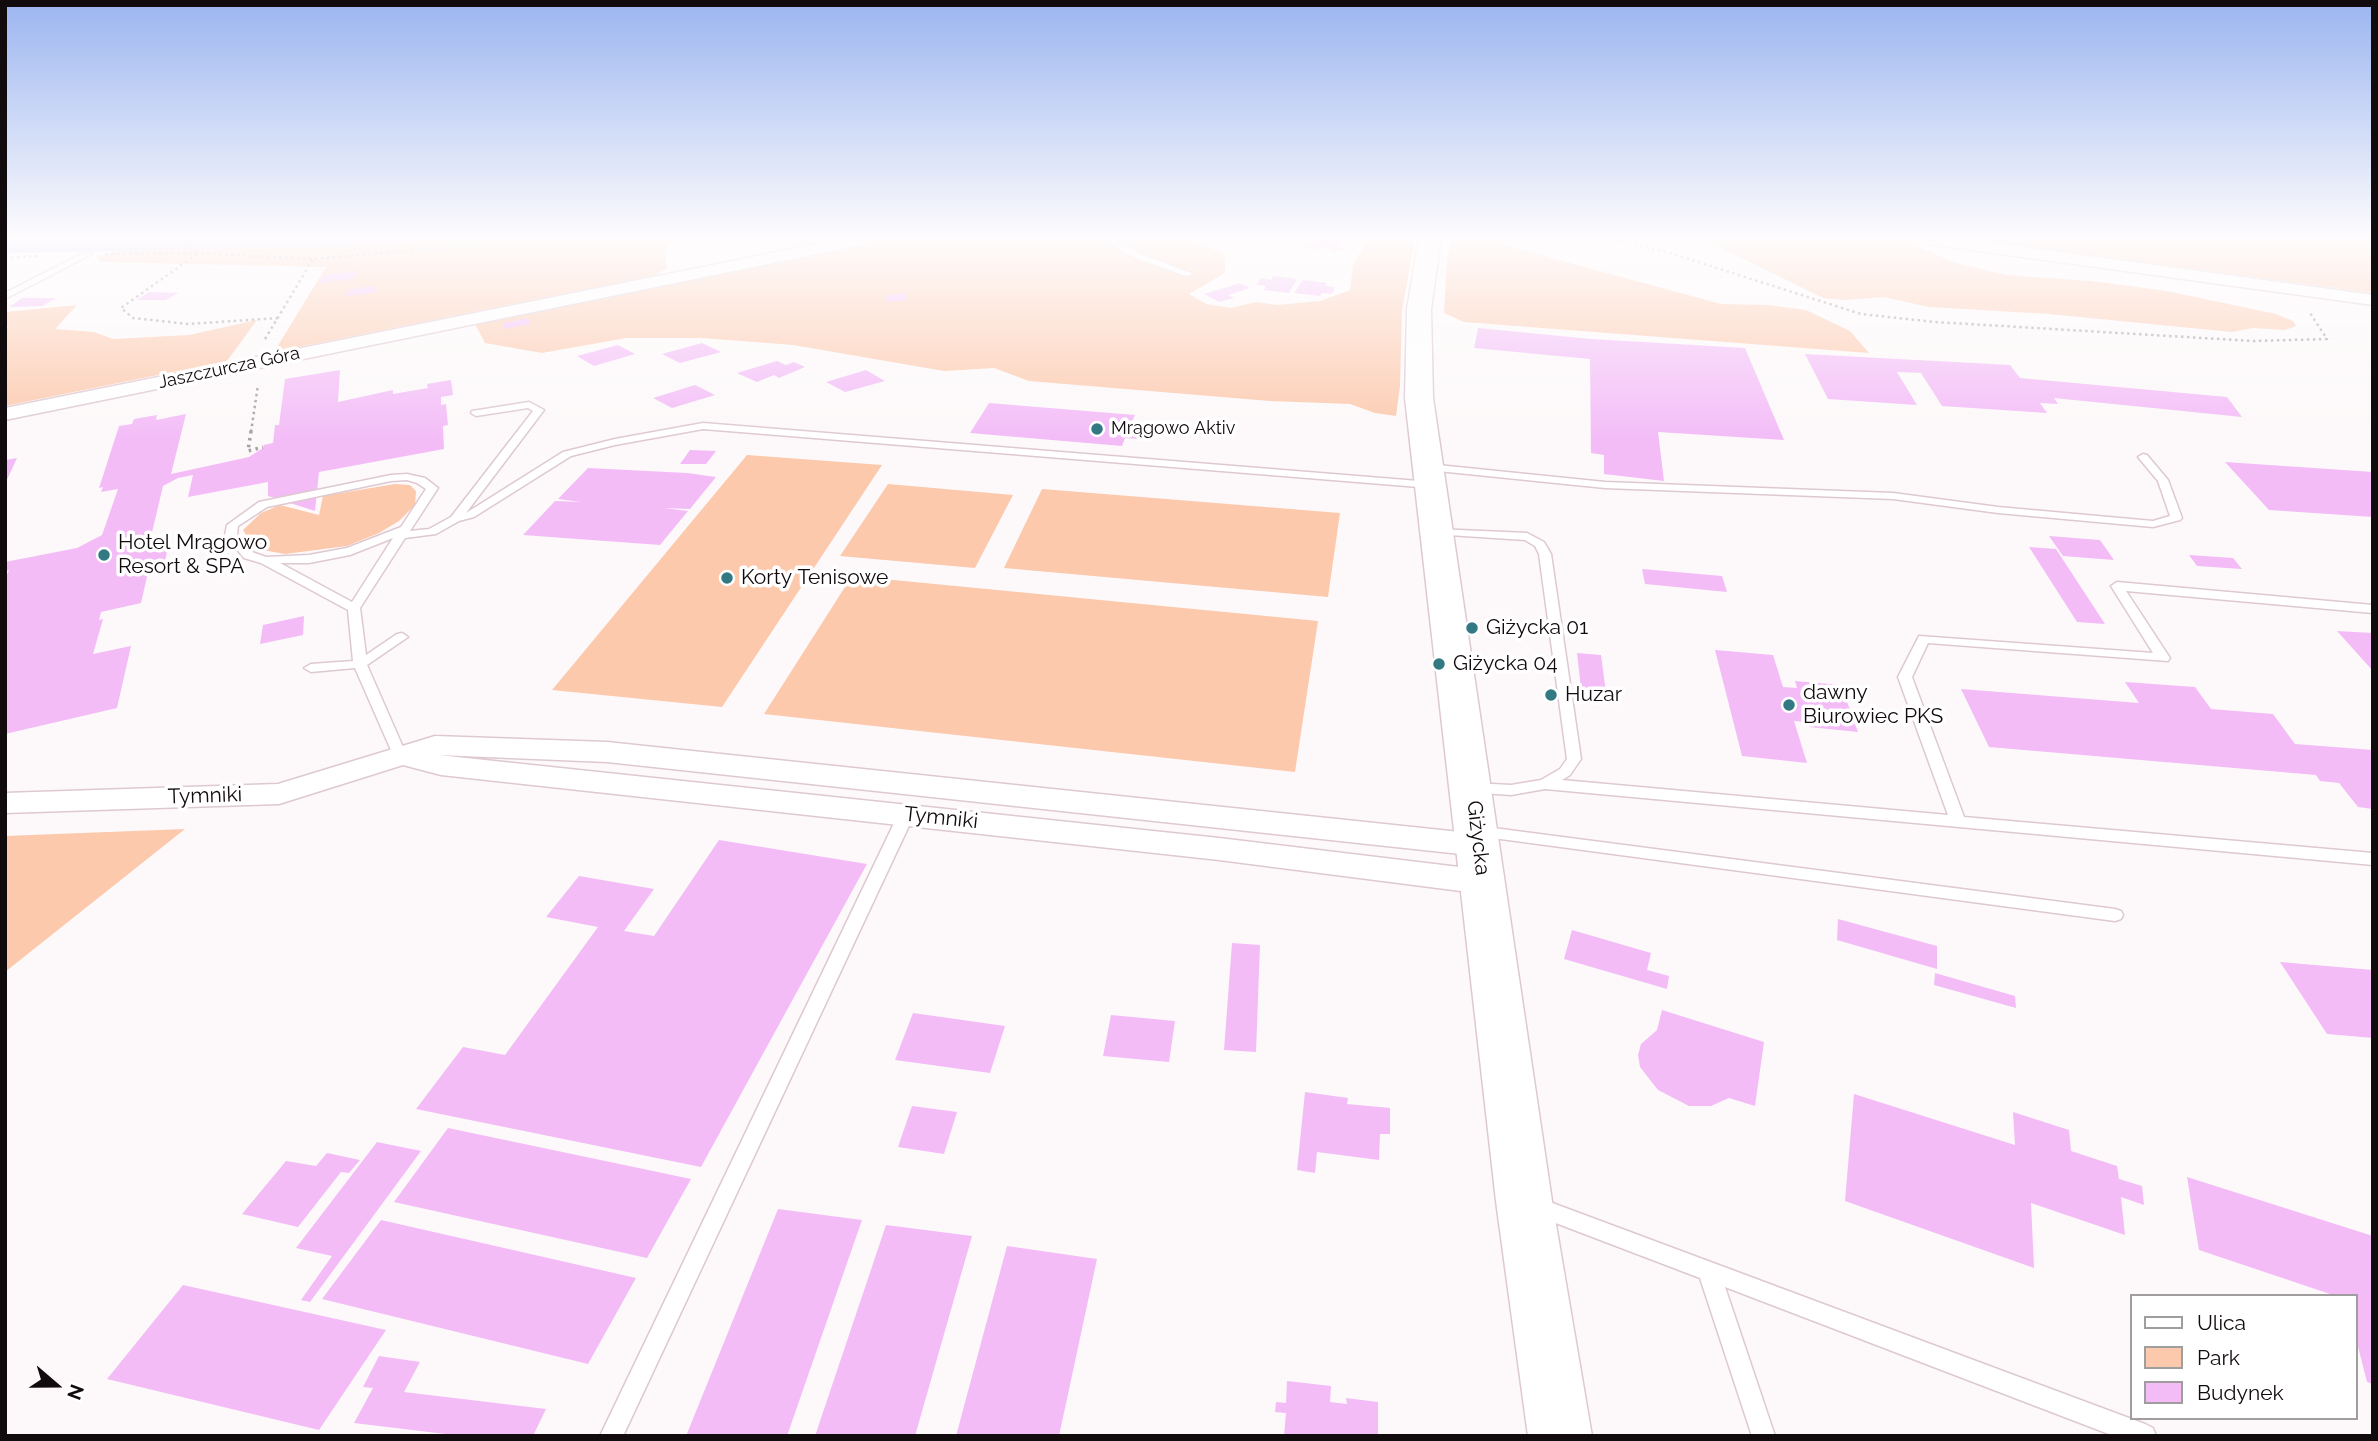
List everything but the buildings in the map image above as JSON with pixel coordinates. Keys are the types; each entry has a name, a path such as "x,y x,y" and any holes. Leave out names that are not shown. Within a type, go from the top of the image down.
{"street":[{"name":"Jaszczurcza Góra","path":"5,414 535,306"},
{"name":"Giżycka","path":"1419,306 1419,398 1524,1201 1560,1436"},
{"name":"Tymniki","path":"5,803 279,794 399,754 435,745 607,752 1480,853"},
{"name":"Tymniki","path":"399,754 441,765 906,815 1480,853"}],"lane":[{"path":"455,519 540,410 529,405 476,413"},
{"path":"265,560 309,559 350,551 402,532 432,531 455,519 470,516 494,498 566,454 702,426 1430,476 1893,496 1998,510 2153,524 2176,518 2163,480 2143,457"},
{"path":"354,608 265,560 248,555 231,535 233,525 263,504 391,478 421,480 432,488 354,608 360,664 399,754"},
{"path":"1437,532 1527,537 1539,544 1545,554 1574,759 1566,772 1545,784"},
{"path":"1958,821 1905,677 1924,639 2162,658 2117,586 2373,609"},
{"path":"311,668 360,664 402,637"},
{"path":"1471,788 1511,790 1545,784 2373,859"},
{"path":"611,1436 906,815"},
{"path":"1480,853 2115,915"},
{"path":"1524,1201 2145,1436"},
{"path":"1709,1272 1765,1436"}],"path":[{"path":"125,306 121,309 133,318 188,324 278,318"},
{"path":"258,348 285,306"},
{"path":"1837,306 1861,314 1935,323 2253,341 2326,339 2306,306"},
{"path":"258,386 248,451 264,447"}],"green space":[{"path":"76,306 55,329 94,332 113,339 189,335 257,320 227,361 5,406 5,330 9,327 5,327 5,312"},
{"path":"302,306 501,306 274,352"},
{"path":"560,306 1403,306 1400,386 1396,416 1375,413 1350,404 1270,401 1029,381 994,368 944,371 793,345 702,338 626,338 542,353 485,343 475,324"},
{"path":"1444,306 1777,306 1806,310 1850,331 1869,353 1464,322 1444,313"},
{"path":"1926,306 2239,306 2276,314 2293,321 2296,326 2285,330 2253,328 2232,332 2049,314"},
{"name":"Korty Tenisowe","path":"747,455 882,465 722,707 552,690"},
{"path":"395,484 410,485 416,491 415,505 399,521 379,533 347,546 285,554 263,550 250,541 243,530 261,513 280,505 319,515 323,496"},
{"path":"888,484 1013,495 975,568 840,556"},
{"path":"1042,489 1340,513 1328,597 1004,568"},
{"path":"852,576 1318,621 1295,772 764,714"},
{"path":"185,829 5,972 5,836"}],"place":[{"name":"Mrągowo Aktiv","path":"1097,429"},
{"name":"Hotel Mrągowo Resort & SPA","path":"104,555"},
{"name":"Korty Tenisowe","path":"727,578"},
{"name":"Giżycka 01","path":"1472,628"},
{"name":"Giżycka 04","path":"1439,664"},
{"name":"Huzar","path":"1551,695"},
{"name":"dawny Biurowiec PKS","path":"1789,705"}]}
